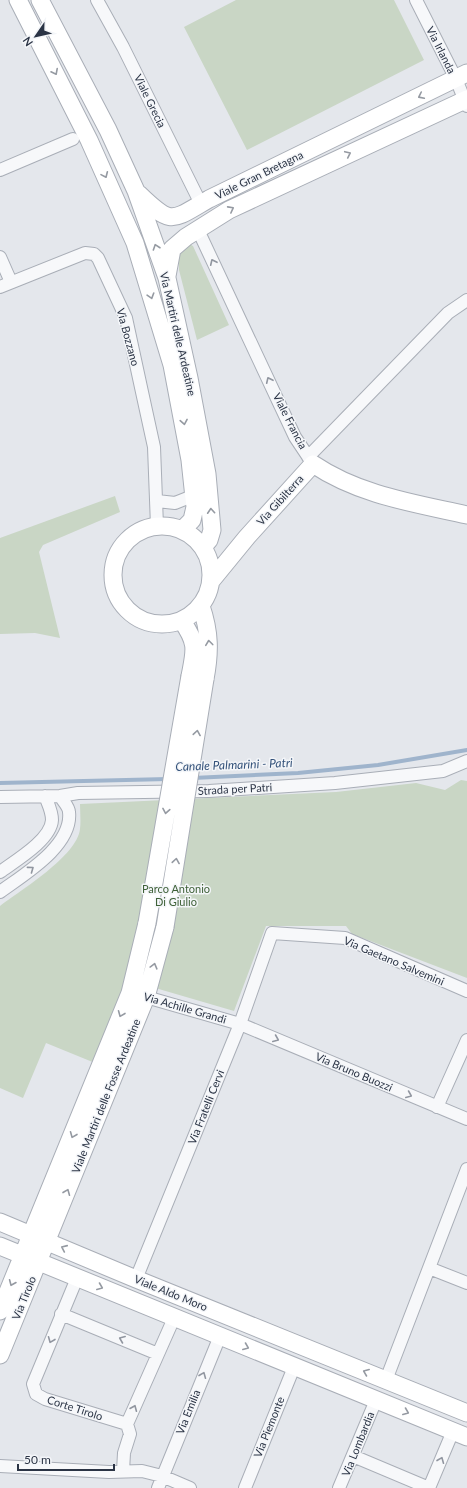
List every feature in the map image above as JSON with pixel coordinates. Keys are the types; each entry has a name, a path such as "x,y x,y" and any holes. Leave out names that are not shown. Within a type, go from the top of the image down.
{"street":[{"name":"Via Martiri delle Ardeatine","path":"18,0 81,140 135,243 172,365 190,460 195,495 195,507 192,520 182,530"},
{"name":"Via Martiri delle Ardeatine","path":"40,0 108,130 136,191 167,278 189,378 207,474 212,530 205,552"},
{"name":"Viale Grecia","path":"97,0 123,47 201,204"},
{"name":"Via Irlanda","path":"416,0 461,76 466,102"},
{"name":"Viale Gran Bretagna","path":"136,191 159,213 172,217 183,215 201,204 461,76"},
{"name":"Viale Gran Bretagna","path":"167,278 172,249 186,237 229,210 396,132 466,102"},
{"path":"387,113 396,132"},
{"path":"0,170 81,140"},
{"name":"Viale Francia","path":"198,230 295,437 311,460 332,476 369,492 467,515"},
{"name":"Via Bozzano","path":"6,285 85,253 94,254 98,258 126,318 154,447 157,526"},
{"path":"0,257 6,285"},
{"path":"311,460 448,313 467,300"},
{"name":"Via Gibilterra","path":"211,581 311,460"},
{"path":"157,501 175,503 195,495"},
{"path":"157,526 182,530 194,538 205,552 211,569 211,581 208,594 201,606 193,614 182,621 167,624 152,624 138,618 126,608 117,596 113,581 114,565 119,551 129,539 142,530 157,526"},
{"name":"Via Gibilterra","path":"205,552 219,557 247,537"},
{"path":"198,678 210,652 206,620 201,606"},
{"path":"182,621 190,633 195,647 198,678"},
{"name":"Viale Martiri delle Fosse Ardeatine","path":"138,995 148,923 198,678"},
{"name":"Viale Martiri delle Fosse Ardeatine","path":"31,1259 165,927 198,678"},
{"name":"Strada per Patri","path":"0,797 60,796 78,793 209,791 335,783 443,771 461,762 467,761"},
{"path":"0,872 31,849 46,835 52,821 50,809 45,796"},
{"path":"0,892 46,858 67,832 69,812 60,796"},
{"name":"Via Gaetano Salvemini","path":"272,933 346,938 467,991"},
{"name":"Via Fratelli Cervi","path":"136,1279 240,1024 272,933"},
{"name":"Via Achille Grandi","path":"138,995 240,1024"},
{"name":"Via Bruno Buozzi","path":"240,1024 467,1119"},
{"path":"437,1107 467,1040"},
{"path":"386,1380 467,1169"},
{"name":"Viale Aldo Moro","path":"0,1222 40,1237 136,1279 467,1413"},
{"name":"Viale Aldo Moro","path":"0,1246 294,1366 334,1384 460,1434"},
{"name":"Via Tirolo","path":"0,1311 31,1259"},
{"name":"Via Tirolo","path":"0,1355 31,1259"},
{"path":"429,1268 467,1283"},
{"name":"Corte Tirolo","path":"77,1278 33,1384 36,1394 45,1399 127,1424"},
{"path":"61,1314 158,1354"},
{"path":"123,1471 124,1453 130,1434 127,1424 174,1318"},
{"name":"Via Emilia","path":"158,1488 220,1336"},
{"path":"334,1384 343,1362"},
{"name":"Via Piemonte","path":"245,1488 294,1366"},
{"name":"Via Lombardia","path":"339,1488 376,1400"},
{"path":"353,1456 430,1488 460,1434"},
{"path":"0,1466 142,1471 162,1476 190,1488"}],"green space":[{"path":"236,0 394,0 424,60 247,150 184,27"},
{"path":"188,243 193,246 229,325 197,340 179,270 179,252"},
{"path":"115,496 120,512 43,545 39,552 60,638 35,633 0,634 0,538"},
{"name":"Parco Antonio Di Giulio","path":"461,780 467,781 467,978 352,934 346,926 266,926 234,1011 128,980 95,1063 46,1043 23,1098 0,1088 0,906 47,872 69,850 77,839 80,829 80,804 336,792 416,783 445,790"}],"waterway":[{"name":"Canale Palmarini - Patri","path":"193,778 298,773 378,765 467,750"},
{"name":"Canale Palmarini - Patri","path":"0,783 168,779"}]}
